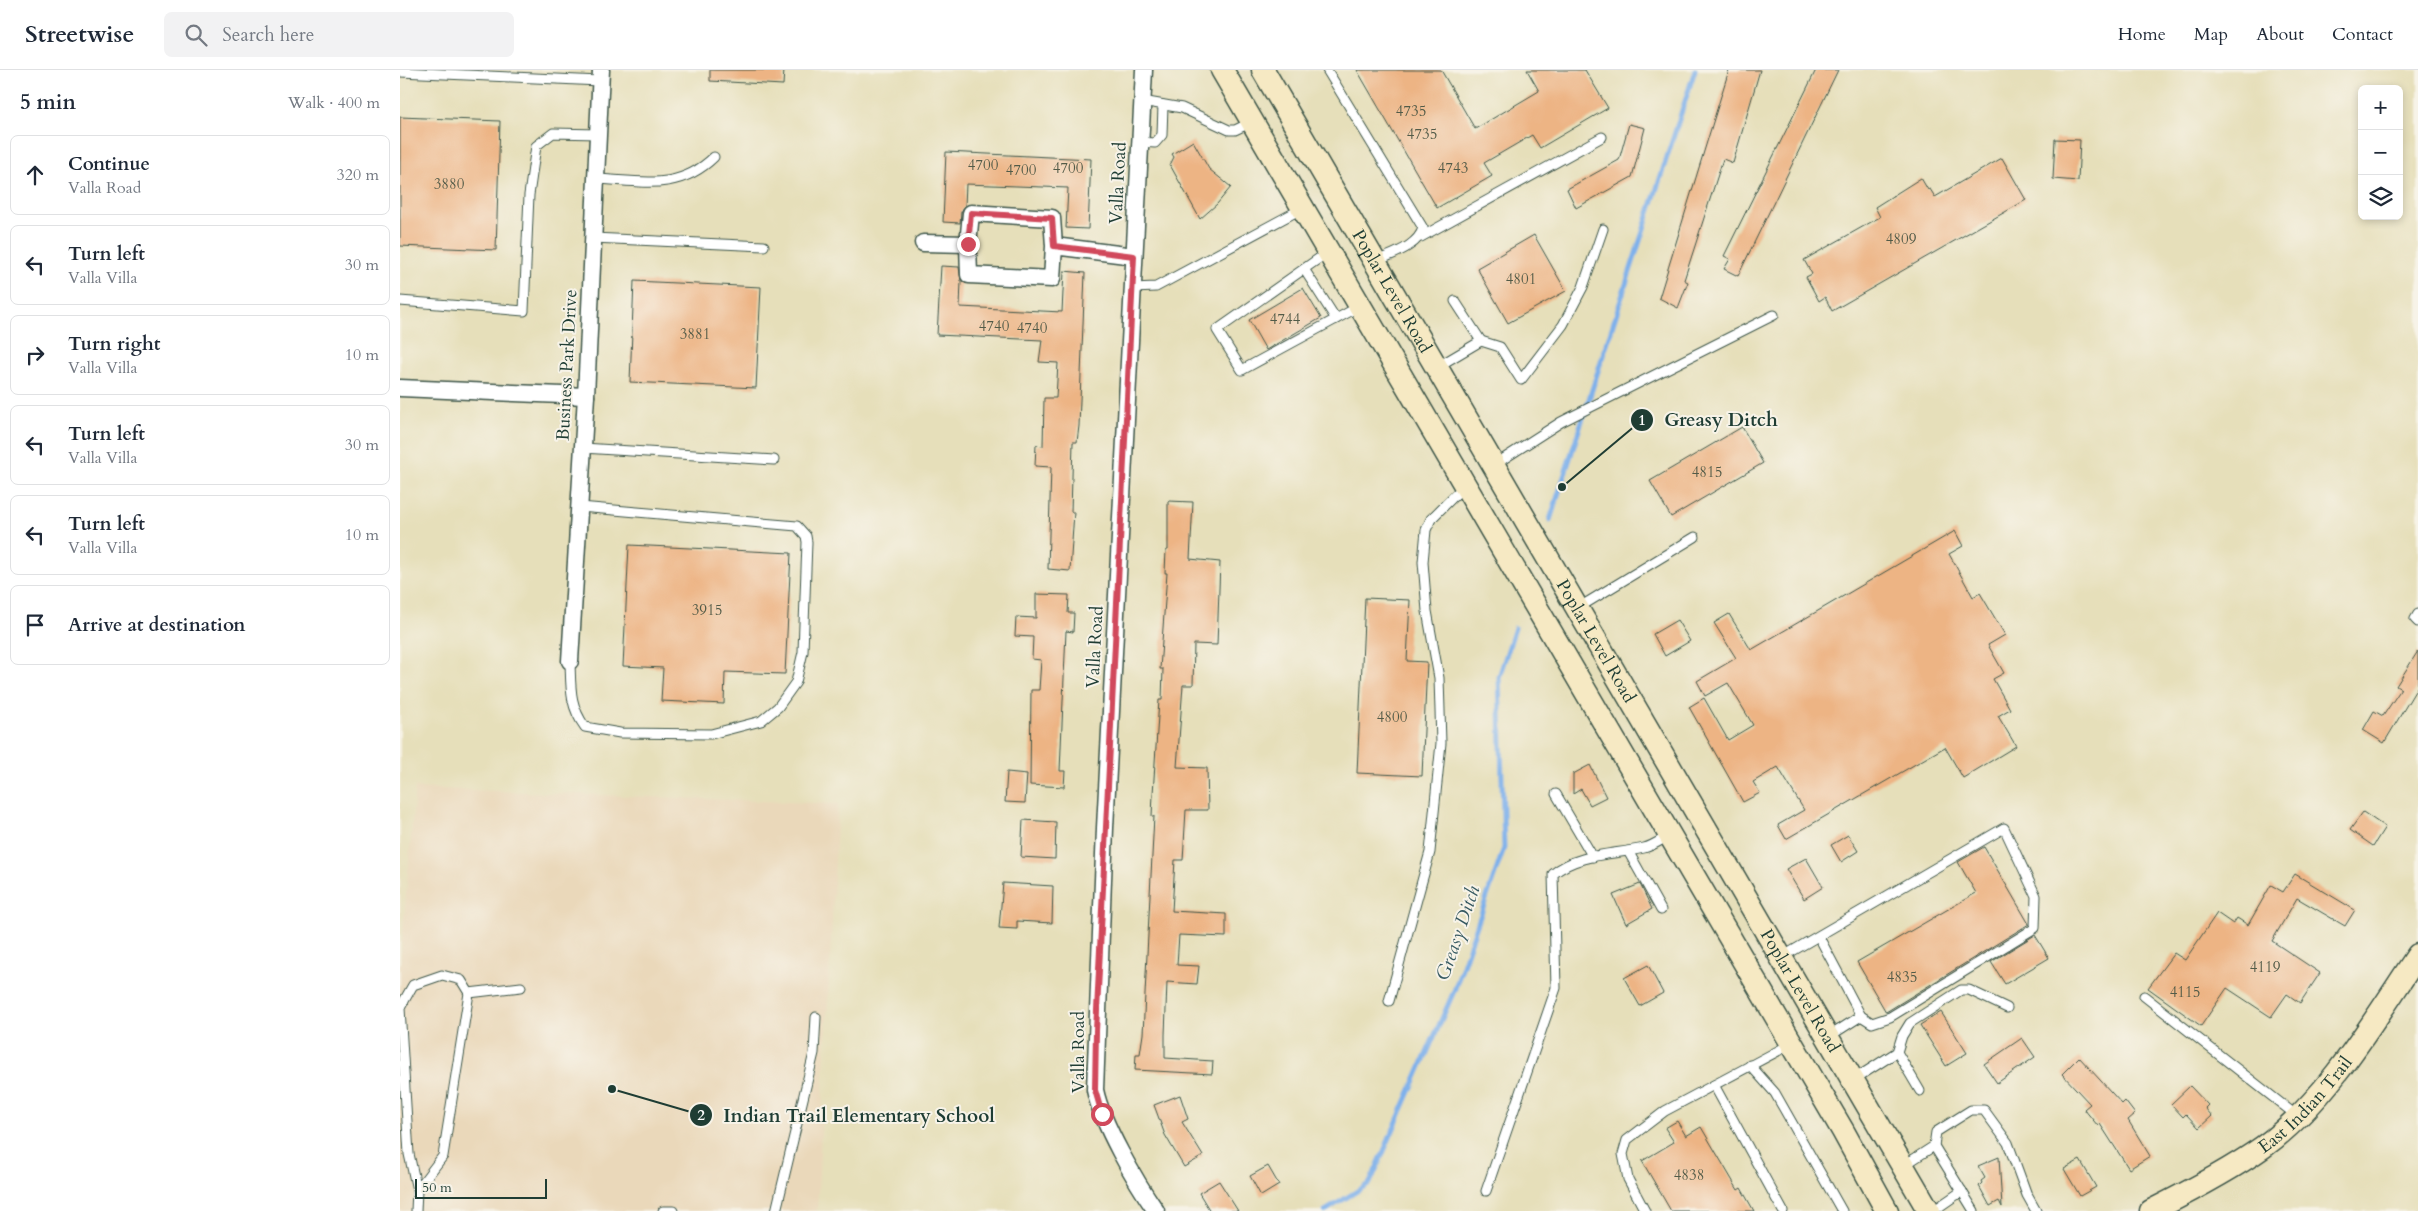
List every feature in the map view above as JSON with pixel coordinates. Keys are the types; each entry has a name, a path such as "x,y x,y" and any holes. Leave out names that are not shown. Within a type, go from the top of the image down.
{"main road":[{"name":"Poplar Level Road","path":"1222,70 1843,1131 1887,1211"},
{"name":"Poplar Level Road","path":"1263,70 1929,1211"},
{"name":"East Indian Trail","path":"2151,1211 2264,1146 2298,1116 2324,1088 2346,1059 2418,955"}],"street":[{"name":"Valla Road","path":"1144,70 1105,828 1095,1090 1102,1114 1133,1173 1156,1211"},
{"name":"Business Park Drive","path":"570,661 586,396 601,75"},
{"path":"971,213 1052,218 1054,246 1052,279 969,275 968,244 971,213"},
{"path":"923,244 968,244"},
{"path":"1054,246 1134,256"},
{"path":"400,388 586,396"}],"lane":[{"path":"1327,70 1423,228 1421,237"},
{"path":"400,72 601,75"},
{"path":"1142,101 1182,108 1229,130 1235,130 1252,122"},
{"path":"1140,142 1155,142 1162,135 1163,105"},
{"path":"400,301 524,311 529,196 536,146 553,133 598,134"},
{"path":"1375,262 1602,137"},
{"path":"596,179 669,182 683,179 714,157"},
{"path":"1133,288 1156,287 1303,208"},
{"path":"1456,300 1481,341 1500,347 1521,380 1561,328 1582,287 1603,229"},
{"path":"593,238 764,246"},
{"path":"1328,252 1217,330 1242,370 1360,306"},
{"path":"1304,269 1336,319"},
{"path":"1493,465 1567,419 1774,315"},
{"path":"1437,368 1481,341"},
{"path":"583,448 774,460"},
{"path":"1389,1001 1430,852 1441,743 1438,678 1427,611 1423,562 1426,530 1431,519 1465,485"},
{"path":"570,661 571,694 575,713 585,727 620,733 711,734 761,721 778,707 796,682 803,652 807,542 806,536 797,526 580,507"},
{"path":"1577,609 1695,537"},
{"path":"2418,614 2414,620 2418,622"},
{"path":"1556,794 1592,857"},
{"path":"1782,957 2004,828 2036,896 2035,928 1890,1017 1872,1023 1861,1016 1818,937"},
{"path":"1486,1191 1556,988 1552,874 1564,865 1592,857 1647,848 1669,836"},
{"path":"1628,851 1661,910"},
{"path":"416,1211 417,1190 409,1154 400,1008 413,985 442,975 461,980 469,993 443,1156 417,1190"},
{"path":"469,993 522,987"},
{"path":"1852,1080 1897,1052 1902,1036 1910,1023 1961,990 1969,990 2007,1008"},
{"path":"2144,996 2298,1116"},
{"path":"1828,1037 1861,1016"},
{"path":"776,1211 814,1053 816,1017"},
{"path":"1645,1211 1628,1179 1623,1154 1627,1140 1665,1111 1791,1044"},
{"path":"1897,1052 1920,1091"},
{"path":"1750,1065 1775,1093 1842,1211"},
{"path":"1714,1085 1783,1211"},
{"path":"1974,1211 1934,1146 1936,1132 1971,1110 1984,1110 2008,1143 2027,1195 2036,1211"},
{"path":"1903,1166 1934,1146"},
{"path":"1933,1211 1962,1192"},
{"path":"663,1211 673,1211"}],"shaded area":[{"path":"415,788 838,804 817,1211 400,1211 400,968"}],"building":[{"path":"710,70 784,70 783,85 710,81"},
{"path":"1357,70 1441,70 1475,129 1539,91 1527,70 1585,70 1608,108 1540,148 1532,135 1484,163 1492,176 1437,208"},
{"path":"1729,70 1760,70 1733,163 1723,159 1684,280 1688,282 1678,308 1659,298"},
{"path":"1816,70 1838,70 1738,276 1724,269 1730,259 1724,256"},
{"path":"400,117 500,121 496,250 400,246"},
{"path":"1629,124 1645,128 1632,177 1576,208 1567,189 1619,160"},
{"path":"2055,139 2080,140 2078,181 2053,179"},
{"path":"1193,141 1209,169 1231,187 1217,204 1200,219 1170,165 1174,157 1172,154"},
{"path":"946,152 1091,159 1088,229 1066,228 1068,188 966,184 965,206 961,212 960,223 943,222"},
{"path":"2002,158 2026,200 1832,311 1825,297 1819,301 1806,277 1812,274 1804,260 1880,217 1875,207 1921,178 1935,197"},
{"path":"1534,235 1566,291 1508,323 1477,268"},
{"path":"941,266 959,267 961,281 960,307 1062,312 1064,271 1085,273 1079,426 1077,442 1073,442 1071,512 1074,512 1070,571 1048,569 1051,467 1035,466 1036,445 1043,446 1044,398 1056,398 1058,363 1039,362 1042,340 937,335"},
{"path":"634,281 761,287 756,388 630,382"},
{"path":"1303,288 1321,318 1266,350 1249,320"},
{"path":"1742,427 1763,463 1671,517 1650,481"},
{"path":"1168,501 1193,502 1190,559 1220,562 1217,645 1194,644 1193,685 1183,685 1177,767 1207,768 1208,810 1186,810 1183,860 1175,860 1172,911 1226,914 1226,937 1179,935 1177,965 1199,966 1197,984 1167,982 1165,1035 1165,1058 1213,1061 1212,1074 1135,1070 1136,1054 1140,1054 1143,1034 1154,816 1152,816 1153,794 1159,700 1162,700 1163,669 1160,669 1167,573 1165,573 1166,550 1168,550"},
{"path":"1955,531 1963,546 1949,554 1973,597 1980,593 2005,635 1988,645 2004,673 1993,679 2010,709 1998,716 2016,746 1963,778 1945,747 1786,839 1778,825 1804,810 1778,767 1753,782 1760,793 1743,802 1689,707 1704,698 1728,740 1753,725 1728,683 1705,696 1697,681 1736,658 1714,623 1729,614 1751,650"},
{"path":"629,545 791,553 785,674 725,672 724,704 661,701 663,668 623,666"},
{"path":"1036,594 1069,595 1068,613 1074,613 1073,632 1066,631 1060,771 1065,771 1064,787 1030,785 1031,690 1039,690 1041,660 1032,659 1033,637 1015,636 1016,617 1036,618"},
{"path":"1365,598 1410,600 1407,661 1427,662 1422,776 1357,773"},
{"path":"1677,620 1690,641 1665,656 1653,634"},
{"path":"2418,651 2418,686 2384,743 2363,730 2374,711 2383,716 2401,689 2396,686"},
{"path":"1590,765 1606,797 1590,805 1581,789 1573,794 1573,774"},
{"path":"1007,772 1027,774 1025,803 1005,802"},
{"path":"2363,812 2385,827 2373,846 2350,830"},
{"path":"1023,820 1056,822 1055,859 1021,857"},
{"path":"1848,835 1858,851 1841,862 1831,845"},
{"path":"1984,847 2029,924 1886,1012 1857,962 1976,893 1958,862"},
{"path":"1806,858 1823,887 1804,899 1786,869"},
{"path":"2295,874 2355,910 2345,926 2297,898 2272,941 2320,973 2300,1003 2287,994 2271,1017 2227,988 2201,1026 2148,988 2174,953 2185,960 2217,913 2233,924 2237,918 2248,925 2271,885 2283,892"},
{"path":"1003,883 1053,886 1052,923 1017,921 1017,929 999,928"},
{"path":"1640,884 1652,909 1626,924 1613,895"},
{"path":"2035,935 2049,958 2005,984 1991,962"},
{"path":"1648,965 1663,993 1640,1006 1624,978"},
{"path":"1941,1012 1967,1053 1946,1066 1920,1025"},
{"path":"2022,1038 2035,1057 1997,1083 1984,1064"},
{"path":"2079,1057 2122,1104 2125,1101 2135,1114 2128,1120 2150,1156 2129,1169 2100,1124 2098,1126 2084,1109 2090,1104 2062,1074"},
{"path":"2190,1086 2208,1105 2205,1108 2212,1116 2199,1128 2186,1114 2183,1117 2171,1104"},
{"path":"1180,1095 1188,1119 1182,1122 1203,1156 1184,1167 1165,1135 1154,1105"},
{"path":"1677,1121 1686,1136 1701,1127 1738,1190 1741,1188 1754,1211 1671,1211 1642,1161 1674,1142 1665,1128"},
{"path":"1999,1157 2002,1207 1999,1201 1990,1206 1979,1186 1985,1178 1978,1166"},
{"path":"2080,1160 2096,1187 2080,1196 2064,1169"},
{"path":"1268,1166 1279,1185 1261,1196 1250,1176"},
{"path":"1219,1181 1238,1211 1210,1211 1199,1193"}],"waterway":[{"name":"Greasy Ditch","path":"1550,520 1695,70"},
{"name":"Greasy Ditch","path":"1325,1211 1370,1183 1454,991 1504,848 1499,677 1515,628"}],"place":[{"name":"Greasy Ditch","path":"1562,487"},
{"name":"Indian Trail Elementary School","path":"612,1089"}],"route":[{"path":"968,244 971,213 1052,218 1054,246 1134,256 1096,1031 1095,1090 1102,1114"}]}
